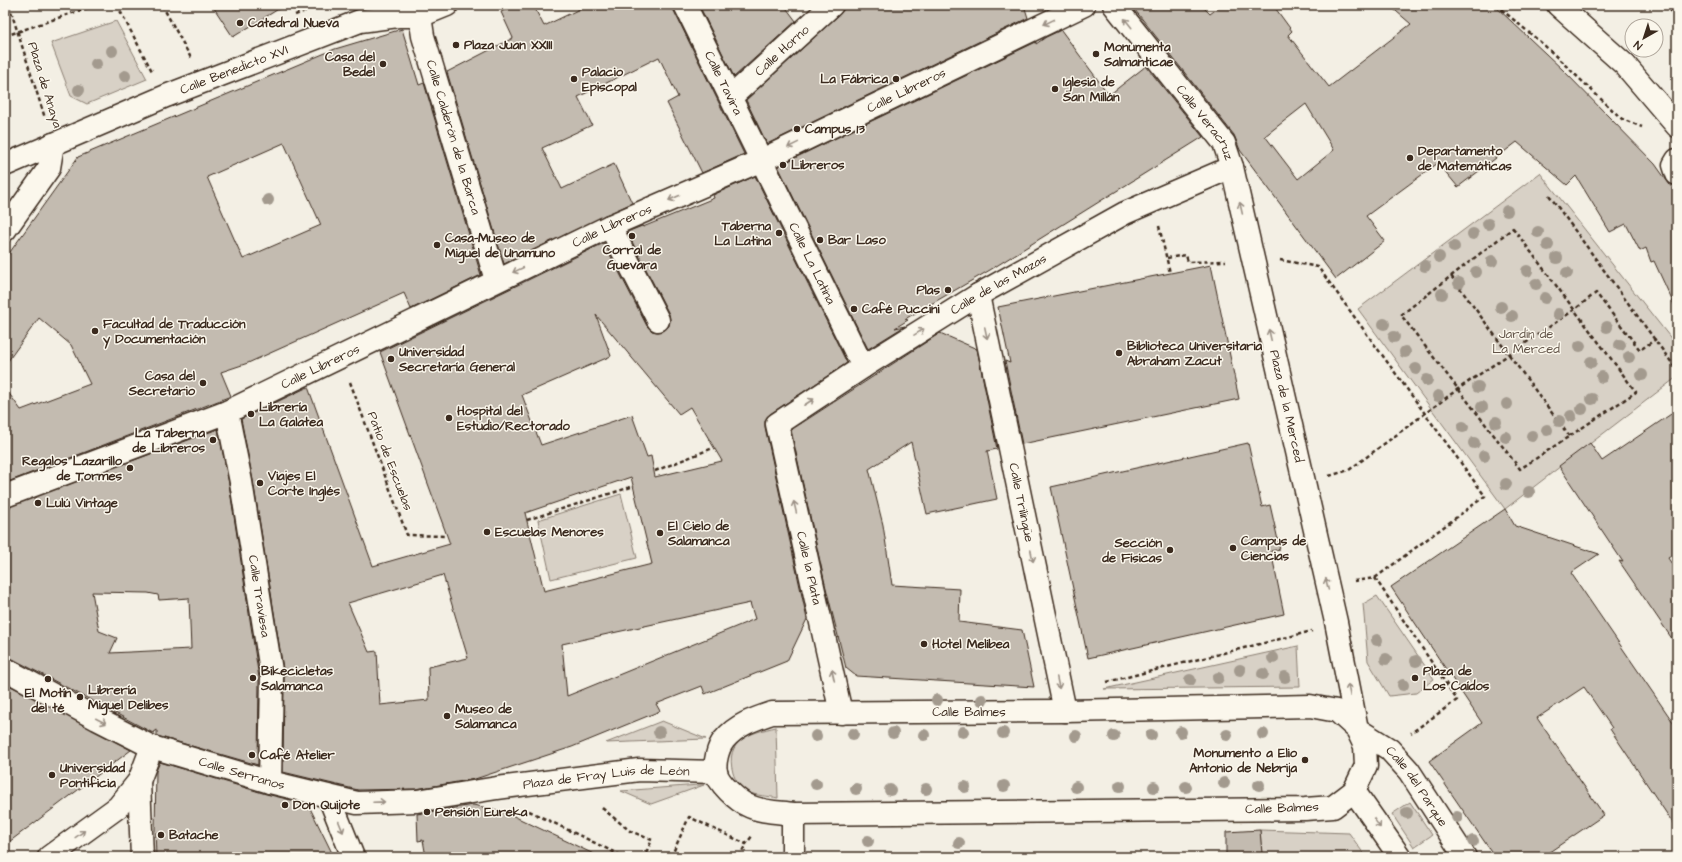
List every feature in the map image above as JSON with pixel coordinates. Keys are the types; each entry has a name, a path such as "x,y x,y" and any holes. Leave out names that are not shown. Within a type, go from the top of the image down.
{"street":[{"path":"420,16 447,5"},
{"name":"Calle Tavira","path":"685,5 762,160"},
{"name":"Calle Horno","path":"731,97 832,5"},
{"name":"Calle Libreros","path":"5,496 227,412 340,358 496,280 610,226 762,160 1084,5"},
{"name":"Calle Veracruz","path":"1114,5 1224,143 1232,167"},
{"path":"1558,5 1625,65 1677,126"},
{"name":"Calle Benedicto XVI","path":"5,165 166,96 360,21 398,16 420,16"},
{"name":"Calle Calderón de la Barca","path":"420,16 423,36 496,280"},
{"path":"5,230 49,168 53,144"},
{"name":"Calle La Latina","path":"762,160 864,367"},
{"path":"1677,160 1674,165 1677,174"},
{"name":"Calle de las Mazas","path":"777,424 978,295 1125,212 1232,167"},
{"name":"Plaza de la Merced","path":"1232,167 1326,626"},
{"path":"610,226 658,320"},
{"name":"Calle Trilingüe","path":"978,295 1065,711"},
{"name":"Calle Traviesa","path":"227,412 241,482 272,677 270,782"},
{"name":"Calle la Plata","path":"777,424 840,713"},
{"path":"1326,626 1357,729"},
{"name":"Calle Serranos","path":"5,669 152,747 270,782 329,797 357,803 417,801 497,788"},
{"name":"Calle Balmes","path":"793,814 1305,809 1333,806 1354,791 1366,766 1365,746 1357,729 1337,711 1310,706 1065,711 840,713"},
{"path":"793,857 793,814 747,805 731,793 722,784 716,772 718,754 724,740 746,722 772,713 840,713"},
{"name":"Calle del Parque","path":"1357,729 1390,749 1409,771 1465,857"},
{"path":"49,857 118,807 139,782 152,747"},
{"name":"Plaza de Fray Luis de León","path":"497,788 639,770 716,772"},
{"path":"139,782 142,857"},
{"path":"1354,791 1400,857"},
{"path":"329,797 353,857"}],"path":[{"name":"Plaza de Anaya","path":"9,5 53,144"},
{"name":"Plaza de Anaya","path":"5,36 96,5"},
{"path":"117,5 166,96"},
{"path":"162,5 190,58 197,55"},
{"path":"292,17 321,5"},
{"path":"1496,5 1544,45 1622,119 1646,129"},
{"path":"1666,5 1677,19"},
{"path":"1549,195 1656,339 1677,370"},
{"path":"1153,200 1170,273"},
{"path":"1513,228 1636,392 1520,469 1401,315 1451,276 1513,228"},
{"path":"1167,258 1186,255 1188,262 1232,259"},
{"path":"1280,260 1318,267 1486,496 1375,578 1349,581"},
{"path":"1451,276 1569,436"},
{"path":"1326,477 1349,470 1458,389 1574,310 1596,293 1640,350 1656,339"},
{"name":"Patio de Escuelas","path":"340,358 407,535 446,536"},
{"path":"655,471 713,448"},
{"path":"527,520 634,486"},
{"path":"1375,578 1457,700 1390,749"},
{"path":"1105,683 1302,635 1326,626"},
{"path":"602,808 630,830 652,840 644,857"},
{"path":"527,810 624,857"},
{"path":"671,857 689,817 746,844"},
{"path":"739,857 746,844 757,830"}],"green space":[{"path":"116,21 147,79 87,104 71,96 51,43"},
{"name":"Jardín de La Merced","path":"1540,173 1677,346 1677,377 1505,509 1358,309"},
{"path":"621,494 637,558 551,579 538,520"},
{"path":"1377,596 1434,679 1416,693 1389,696 1368,661 1363,604"},
{"path":"1298,646 1300,687 1104,689"},
{"path":"662,721 706,739 606,743"},
{"path":"776,727 778,798 755,794 743,789 734,776 731,762 732,753 741,740 757,732"},
{"path":"704,785 651,804 621,791"},
{"path":"1410,802 1432,835 1414,847 1392,814"},
{"path":"1260,830 1349,833 1366,857 1226,857 1226,855 1262,854"}],"building":[{"name":"Catedral Nueva","path":"212,5 285,5 233,37"},
{"path":"515,5 533,5 544,26 588,5 673,5 674,11 744,154 702,173 667,103 678,97 659,57 578,97 592,125 542,148 562,189 614,164 632,203 504,264 447,72 513,38 501,12"},
{"path":"699,5 784,5 796,21 734,77"},
{"path":"844,5 1024,5 1028,18 767,144 746,100 840,14 844,9"},
{"path":"1131,5 1201,5 1210,14 1222,5 1273,5 1292,31 1288,35 1329,87 1411,24 1389,5 1494,5 1563,70 1655,164 1677,195 1677,311 1654,261 1651,262 1646,248 1640,251 1626,224 1610,232 1576,176 1567,185 1517,142 1458,187 1438,163 1366,216 1385,241 1336,279 1240,150 1234,135","holes":["1306,104 1334,150 1298,179 1265,136"]},
{"path":"402,29 419,85 424,83 481,275 411,309 404,293 248,363 221,372 231,396 5,483 5,388 21,410 90,384 71,345 39,318 5,365 5,259 78,157 335,49","holes":["284,143 321,225 243,259 207,177"]},
{"path":"1061,30 1109,95 1146,66 1203,137 990,270 905,319 908,320 895,328 905,326 868,349 778,166 1036,42 1036,44 1046,37"},
{"path":"755,176 847,363 770,414 765,420 765,427 807,619 787,661 705,694 702,686 656,704 660,711 572,747 475,779 416,789 358,790 283,772 284,675 253,480 241,419 308,387 373,566 450,544 380,352 604,243 647,326 652,331 663,331 669,326 669,314 627,232 714,198 713,195","holes":["596,315 679,414 690,407 722,461 655,477 651,456 647,457 632,415 541,445 522,395 611,356","631,477 652,564 544,591 525,513","443,575 468,658 428,667 429,700 380,705 377,651 369,652 348,603","750,603 755,619 567,696 562,644"]},
{"name":"Biblioteca Universitaria Abraham Zacut","path":"1211,265 1239,399 1022,444 1005,361 1010,363 998,307"},
{"path":"940,333 977,349 997,449 987,451 997,499 927,514 911,442 869,469 883,525 892,585 960,589 959,622 1022,630 1034,687 856,676 846,668 825,584 791,430"},
{"path":"1677,410 1677,552 1668,558 1677,572 1677,646 1619,561 1623,562 1559,466 1590,443 1602,461"},
{"path":"218,429 229,484 259,678 258,765 157,736 157,730 153,733 11,658 5,657 5,508","holes":["92,592 148,593 158,595 159,600 189,598 191,649 110,653 117,638 99,631"]},
{"name":"Sección de Físicas","path":"1248,443 1262,507 1270,505 1280,549 1271,551 1284,614 1088,658 1051,487"},
{"path":"1505,509 1515,526 1599,554 1571,573 1677,728 1677,829 1610,729 1612,728 1584,687 1537,718 1604,815 1542,857 1495,857 1429,761 1482,723 1391,587"},
{"name":"Universidad Pontificia","path":"5,683 131,750 5,845"},
{"path":"160,762 266,794 308,804 334,857 156,857 156,771"},
{"path":"473,805 503,811 600,857 426,857 423,840 418,841 417,814"},
{"path":"1260,830 1262,854 1226,855 1226,832"}],"place":[{"name":"Catedral Nueva","path":"240,23"},
{"name":"Plaza Juan XXIII","path":"456,45"},
{"name":"Monumenta Salmanticae","path":"1096,54"},
{"name":"Casa del Bedel","path":"383,64"},
{"name":"Palacio Episcopal","path":"574,79"},
{"name":"La Fábrica","path":"896,79"},
{"name":"Iglesia de San Millán","path":"1055,89"},
{"name":"Campus 13","path":"797,129"},
{"name":"Departamento de Matemáticas","path":"1410,158"},
{"name":"Libreros","path":"783,165"},
{"name":"Taberna La Latina","path":"779,233"},
{"name":"Corral de Guevara","path":"632,236"},
{"name":"Bar Laso","path":"820,240"},
{"name":"Casa-Museo de Miguel de Unamuno","path":"437,245"},
{"name":"Plas","path":"948,290"},
{"name":"Café Puccini","path":"854,309"},
{"name":"Facultad de Traducción y Documentación","path":"95,331"},
{"name":"Biblioteca Universitaria Abraham Zacut","path":"1119,353"},
{"name":"Universidad Secretaría General","path":"391,359"},
{"name":"Casa del Secretario","path":"203,383"},
{"name":"Librería La Galatea","path":"251,414"},
{"name":"Hospital del Estudio/Rectorado","path":"449,418"},
{"name":"La Taberna de Libreros","path":"213,440"},
{"name":"Regalos Lazarillo de Tormes","path":"130,468"},
{"name":"Viajes El Corte Inglés","path":"260,483"},
{"name":"Lulú Vintage","path":"38,503"},
{"name":"Escuelas Menores","path":"487,532"},
{"name":"El Cielo de Salamanca","path":"660,533"},
{"name":"Campus de Ciencias","path":"1233,548"},
{"name":"Sección de Físicas","path":"1170,550"},
{"name":"Hotel Melibea","path":"924,644"},
{"name":"Bikecicletas Salamanca","path":"253,678"},
{"name":"Plaza de Los Caídos","path":"1415,678"},
{"name":"El Motín del té","path":"48,679"},
{"name":"Librería Miguel Delibes","path":"80,697"},
{"name":"Museo de Salamanca","path":"447,716"},
{"name":"Café Atelier","path":"252,755"},
{"name":"Monumento a Elio Antonio de Nebrija","path":"1305,760"},
{"name":"Universidad Pontificia","path":"52,775"},
{"name":"Don Quijote","path":"285,805"},
{"name":"Pensión Eureka","path":"427,812"},
{"name":"Batache","path":"161,835"}]}
